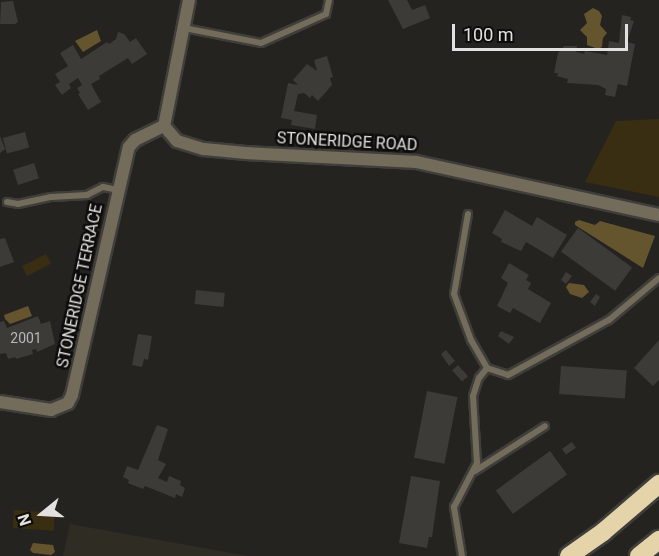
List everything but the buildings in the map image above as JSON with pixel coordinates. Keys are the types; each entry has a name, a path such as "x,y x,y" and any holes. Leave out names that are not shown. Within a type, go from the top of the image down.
{"highway":[{"path":"569,556 603,532 659,484"},
{"path":"639,556 659,540"}],"street":[{"path":"164,126 189,0"},
{"name":"STONERIDGE TERRACE","path":"0,402 51,411 68,403 72,396 129,147 135,140 164,126"},
{"name":"STONERIDGE ROAD","path":"164,126 177,141 204,149 416,162 659,215"}],"lane":[{"path":"184,28 261,43 326,14 329,0"},
{"path":"7,202 18,204 51,197 87,195 103,187 118,190"},
{"path":"468,214 454,294 471,340 487,368 508,375 609,320 659,278"},
{"path":"462,556 454,507 477,463 473,396 479,378 487,368"},
{"path":"474,471 545,426"}],"shaded area":[{"path":"593,8 602,16 600,25 607,33 603,38 602,47 598,49 587,45 587,37 580,30 587,23 584,14"},
{"path":"97,30 101,41 83,52 75,41"},
{"path":"659,119 659,197 585,182 616,121"},
{"path":"579,220 595,225 600,221 655,236 643,268 575,225 575,222"},
{"path":"46,254 51,264 27,276 22,266"},
{"path":"569,283 584,285 589,292 582,298 570,294 566,287"},
{"path":"28,306 32,316 10,324 5,319 4,315"},
{"path":"14,510 55,513 54,531 13,528"},
{"path":"70,524 248,556 63,556"},
{"path":"33,543 53,545 55,552 51,555 33,553 30,550"}]}
